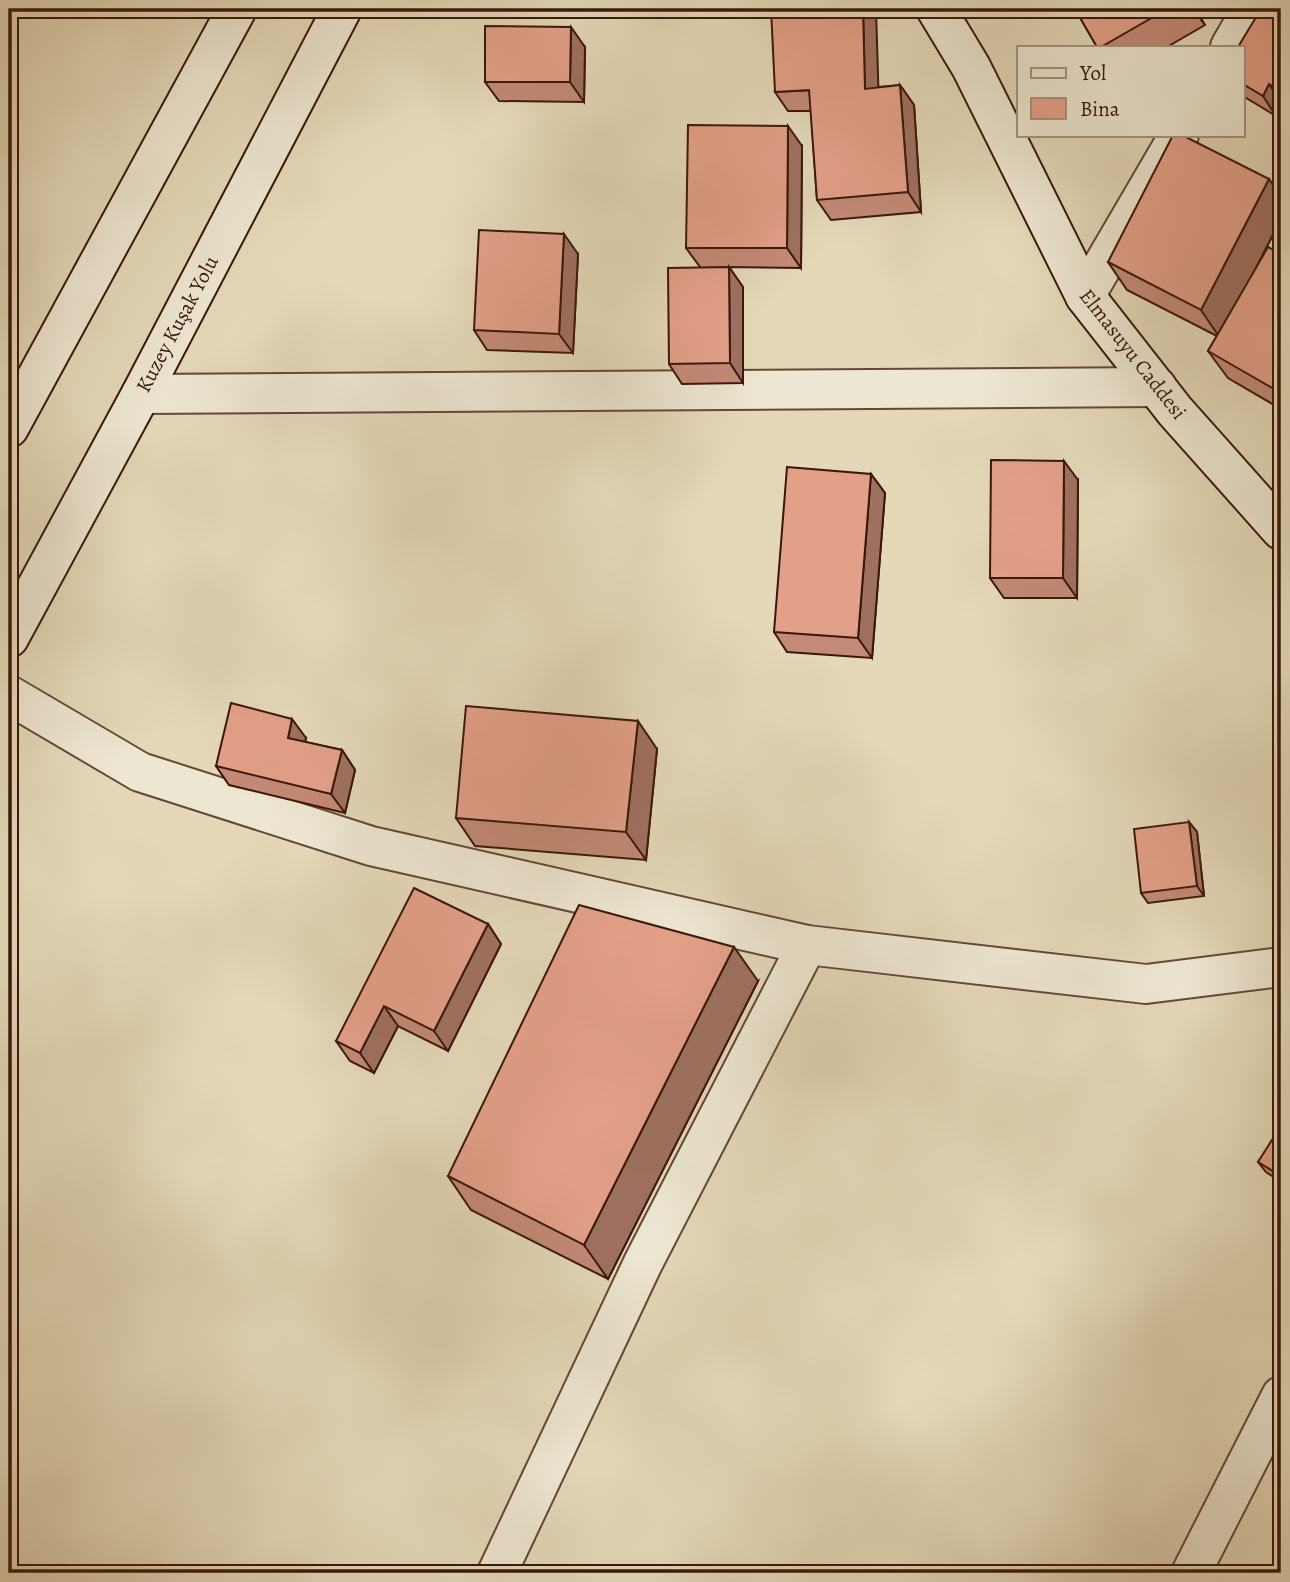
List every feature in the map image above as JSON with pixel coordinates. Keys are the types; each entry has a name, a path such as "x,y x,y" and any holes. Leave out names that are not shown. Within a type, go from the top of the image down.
{"street":[{"path":"9,428 237,9"},
{"name":"Kuzey Kuşak Yolu","path":"9,638 141,394 342,9"},
{"name":"Elmasuyu Caddesi","path":"936,9 971,67 1086,296 1157,387 1281,530"},
{"path":"1231,46 1252,9"},
{"path":"1086,296 1178,136"},
{"path":"141,394 1157,387"},
{"path":"9,695 140,772 371,846 807,945 1146,984 1281,967"},
{"path":"497,1573 643,1263 807,945"},
{"path":"1191,1573 1281,1396"}],"building":[{"path":"771,9 863,9 865,89 900,85 908,192 817,200 809,90 775,92"},
{"path":"1075,9 1167,9 1103,46 1096,46"},
{"path":"1261,9 1281,9 1281,92 1269,84 1263,96 1244,85 1244,46 1239,46"},
{"path":"485,26 571,27 570,82 485,82"},
{"path":"688,125 788,126 787,248 686,248"},
{"path":"1172,136 1184,136 1269,179 1201,310 1108,262"},
{"path":"479,230 564,234 559,334 474,330"},
{"path":"1268,247 1281,254 1281,393 1208,351"},
{"path":"729,267 730,363 669,364 668,268"},
{"path":"991,460 1064,461 1063,578 990,578"},
{"path":"787,467 871,474 858,638 774,632"},
{"path":"231,703 292,719 288,738 342,750 331,794 216,766"},
{"path":"466,706 638,721 626,832 456,818"},
{"path":"1189,822 1197,886 1141,893 1134,829"},
{"path":"414,888 488,924 434,1031 384,1006 360,1053 336,1041"},
{"path":"579,905 734,947 584,1245 448,1176"},
{"path":"1277,1132 1281,1134 1281,1176 1258,1162"}]}
